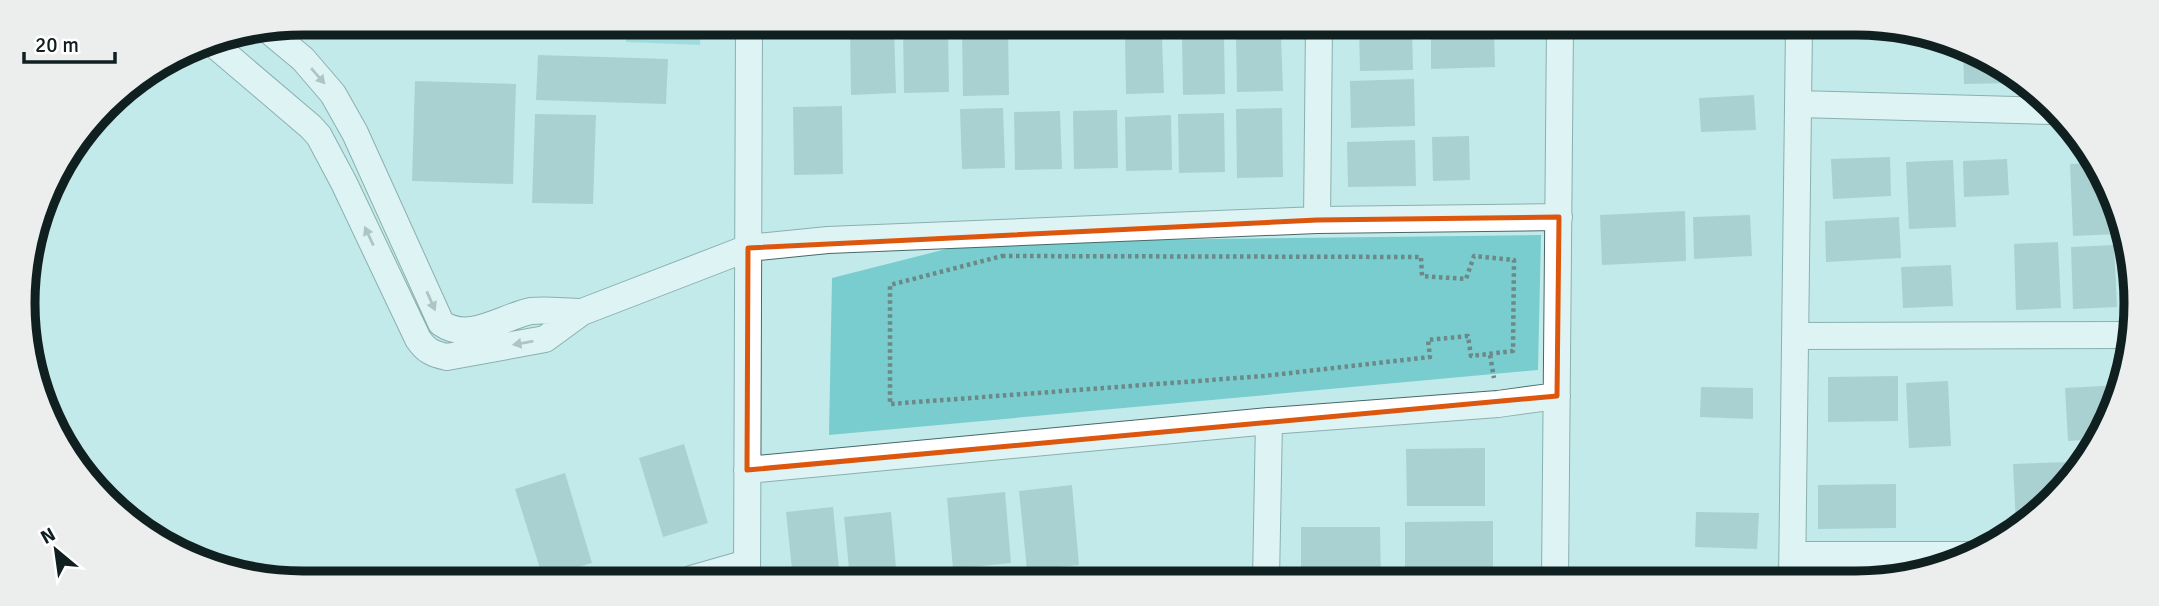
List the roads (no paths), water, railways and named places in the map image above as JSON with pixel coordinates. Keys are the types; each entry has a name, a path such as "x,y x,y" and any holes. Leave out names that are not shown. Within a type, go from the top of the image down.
{"street":[{"path":"747,571 749,35"},
{"path":"1317,220 1319,35"},
{"path":"1555,571 1560,35"},
{"path":"1799,35 1792,568 1940,558"},
{"path":"276,37 303,59 333,94 355,133 441,323 449,329 471,330 533,311 582,312"},
{"path":"219,48 319,136 424,348 433,354 447,357 545,339 582,312 748,248 828,240 1317,220 1559,217"},
{"path":"1798,104 2043,111"},
{"path":"1796,336 2122,335"},
{"path":"747,470 1269,421 1497,404 1557,396"},
{"path":"1266,571 1269,421"}]}
